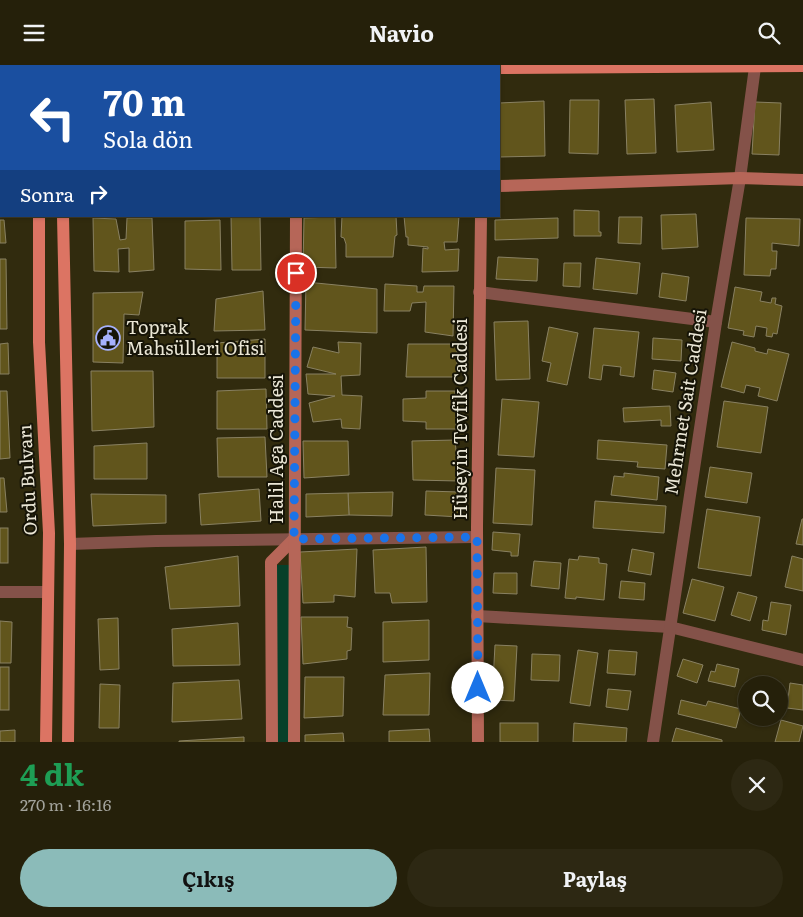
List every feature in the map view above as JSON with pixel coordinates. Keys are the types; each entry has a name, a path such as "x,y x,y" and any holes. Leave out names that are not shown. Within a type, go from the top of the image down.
{"main road":[{"path":"500,68 803,66"},
{"name":"Ordu Bulvarı","path":"40,217 39,342 49,533 46,742"},
{"path":"63,217 70,544 68,742"}],"street":[{"name":"Mehrmet Sait Caddesi","path":"653,742 716,322 740,177 755,67"},
{"path":"500,186 740,177 803,180"},
{"name":"Halil Aga Caddesi","path":"294,742 296,217"},
{"name":"Hüseyin Tevfik Caddesi","path":"478,742 477,537 481,217"},
{"path":"479,292 716,322"},
{"path":"70,544 156,541 477,537"},
{"path":"272,742 272,561 294,539"},
{"path":"0,592 48,592"},
{"path":"477,616 670,627 803,660"}],"green space":[{"path":"272,565 295,565 294,742 272,742"}],"building":[{"path":"654,99 656,153 627,154 625,100"},
{"path":"570,100 599,100 598,154 569,153"},
{"path":"544,101 545,156 500,157 500,103"},
{"path":"711,102 714,150 677,152 675,105"},
{"path":"755,102 781,103 779,155 752,154"},
{"path":"574,210 599,211 599,232 601,232 601,236 574,236"},
{"path":"696,214 698,247 662,249 661,215"},
{"path":"231,217 260,217 261,270 232,270"},
{"path":"335,217 336,268 303,267 304,218"},
{"path":"342,217 396,217 397,235 395,236 393,257 346,257 346,244 344,238 341,237"},
{"path":"404,217 459,217 457,242 444,242 445,250 459,249 458,271 422,272 423,248 428,249 428,247 408,245 408,237 406,237"},
{"path":"619,217 642,217 641,244 618,243"},
{"path":"93,218 116,219 120,240 126,239 127,218 152,218 154,270 129,272 129,248 118,249 119,272 94,271"},
{"path":"558,218 558,238 495,240 495,220"},
{"path":"746,218 800,219 799,246 772,243 772,251 777,251 776,269 771,269 770,276 744,275"},
{"path":"0,220 4,220 6,243 0,243"},
{"path":"220,220 221,270 185,269 185,221"},
{"path":"498,257 538,259 537,281 496,279"},
{"path":"596,258 640,263 637,294 593,289"},
{"path":"0,259 6,259 7,329 0,329"},
{"path":"564,263 581,263 580,287 563,286"},
{"path":"662,273 689,277 686,301 659,297"},
{"path":"306,282 377,289 377,333 305,330"},
{"path":"385,284 417,286 417,292 423,292 424,286 454,286 453,336 425,332 426,302 412,303 410,311 384,311"},
{"path":"735,287 762,292 760,301 771,303 772,298 776,298 775,304 782,306 777,334 773,333 772,337 766,336 767,328 756,326 754,337 743,335 744,331 728,328"},
{"path":"263,291 265,330 214,331 216,299"},
{"name":"Toprak Mahsülleri Ofisi","path":"143,292 139,315 124,314 123,363 93,362 93,293"},
{"path":"528,321 530,379 496,380 494,322"},
{"path":"549,327 578,333 567,385 547,381 551,363 542,361"},
{"path":"594,328 639,332 634,377 620,375 621,367 603,365 601,380 589,378"},
{"path":"653,338 682,340 681,361 652,359"},
{"path":"265,339 265,378 217,378 217,343"},
{"path":"338,342 361,343 360,375 341,376 342,395 362,396 360,429 342,428 341,419 313,422 309,403 335,396 308,394 306,374 336,374 307,367 313,347 339,353"},
{"path":"732,342 755,348 755,351 767,354 768,349 789,354 777,401 758,396 760,388 746,385 744,393 721,387"},
{"path":"8,343 9,374 0,374 0,344"},
{"path":"408,344 457,344 457,377 406,377"},
{"path":"654,370 676,373 673,392 652,389"},
{"path":"91,371 153,371 154,427 92,431"},
{"path":"266,389 267,429 217,429 217,391"},
{"path":"0,391 7,391 10,458 0,459"},
{"path":"426,391 455,391 456,429 426,429 426,422 403,421 403,399 426,398"},
{"path":"502,399 539,402 534,457 498,455"},
{"path":"724,401 768,407 761,453 717,447"},
{"path":"670,406 671,426 661,426 661,420 624,422 623,408"},
{"path":"265,437 267,477 218,477 217,438"},
{"path":"455,440 459,481 413,480 412,441"},
{"path":"598,440 667,445 665,469 637,467 638,462 597,459"},
{"path":"303,441 348,441 349,475 304,478"},
{"path":"147,443 147,479 94,479 94,446"},
{"path":"710,467 752,473 747,503 705,497"},
{"path":"496,468 535,470 532,525 493,523"},
{"path":"624,473 659,477 657,500 611,495 614,476 624,477"},
{"path":"0,478 4,478 7,512 0,512"},
{"path":"259,489 261,521 201,525 199,494"},
{"path":"426,491 459,492 460,517 425,515"},
{"path":"393,492 392,516 349,515 348,493"},
{"path":"348,493 349,515 306,517 306,494"},
{"path":"91,494 166,495 166,523 93,526"},
{"path":"595,501 666,506 664,533 593,528"},
{"path":"707,509 760,517 751,576 698,568"},
{"path":"803,519 803,545 796,544"},
{"path":"0,528 8,528 8,563 0,563"},
{"path":"493,532 520,534 518,556 511,556 511,552 492,550"},
{"path":"426,547 427,602 392,603 390,593 375,593 373,550"},
{"path":"357,549 355,597 334,595 334,602 303,603 300,552"},
{"path":"632,549 654,553 651,575 628,571"},
{"path":"238,556 240,606 170,609 165,567"},
{"path":"579,556 599,558 599,563 607,564 604,600 576,597 576,599 565,598 569,559 578,560"},
{"path":"792,556 803,559 803,591 785,587"},
{"path":"534,561 561,563 559,589 531,586"},
{"path":"494,573 517,573 517,594 493,593"},
{"path":"692,579 724,587 715,621 683,613"},
{"path":"621,581 645,583 644,600 619,598"},
{"path":"738,592 757,597 750,621 731,615"},
{"path":"771,602 791,605 786,635 762,630 763,620 768,621"},
{"path":"301,617 348,617 347,627 352,628 351,650 347,651 347,659 303,664"},
{"path":"118,618 119,669 100,670 98,619"},
{"path":"429,620 429,660 383,662 383,622"},
{"path":"0,621 12,622 11,663 0,663"},
{"path":"238,623 240,665 173,666 172,629"},
{"path":"495,645 517,646 514,701 492,700"},
{"path":"578,650 598,653 590,706 570,703"},
{"path":"609,650 637,652 635,675 607,673"},
{"path":"532,654 560,655 559,681 531,680"},
{"path":"683,659 703,665 697,683 677,676"},
{"path":"717,664 739,669 735,687 708,681 711,671 715,672"},
{"path":"0,667 9,667 9,710 0,710"},
{"path":"430,673 429,715 383,715 385,675"},
{"path":"305,677 344,677 343,716 304,718"},
{"path":"239,680 242,719 172,722 173,683"},
{"path":"790,683 803,685 803,710 788,708"},
{"path":"100,684 120,685 119,728 99,728"},
{"path":"608,689 631,691 628,710 606,707"},
{"path":"681,700 706,706 708,701 738,708 738,720 736,728 678,714"},
{"path":"788,722 803,726 799,742 775,742 779,726 788,726"},
{"path":"500,723 538,723 538,742 500,742"},
{"path":"574,723 627,728 626,742 573,742"},
{"path":"676,728 722,740 722,742 672,742"},
{"path":"429,729 430,742 389,742 389,731"},
{"path":"15,730 15,742 0,742 0,731"},
{"path":"343,733 344,742 305,742 305,735"},
{"path":"244,737 244,742 179,742 179,741"}],"place":[{"name":"Toprak Mahsülleri Ofisi","path":"108,338"}],"route":[{"path":"296,273 294,539 477,537 478,688"}]}
